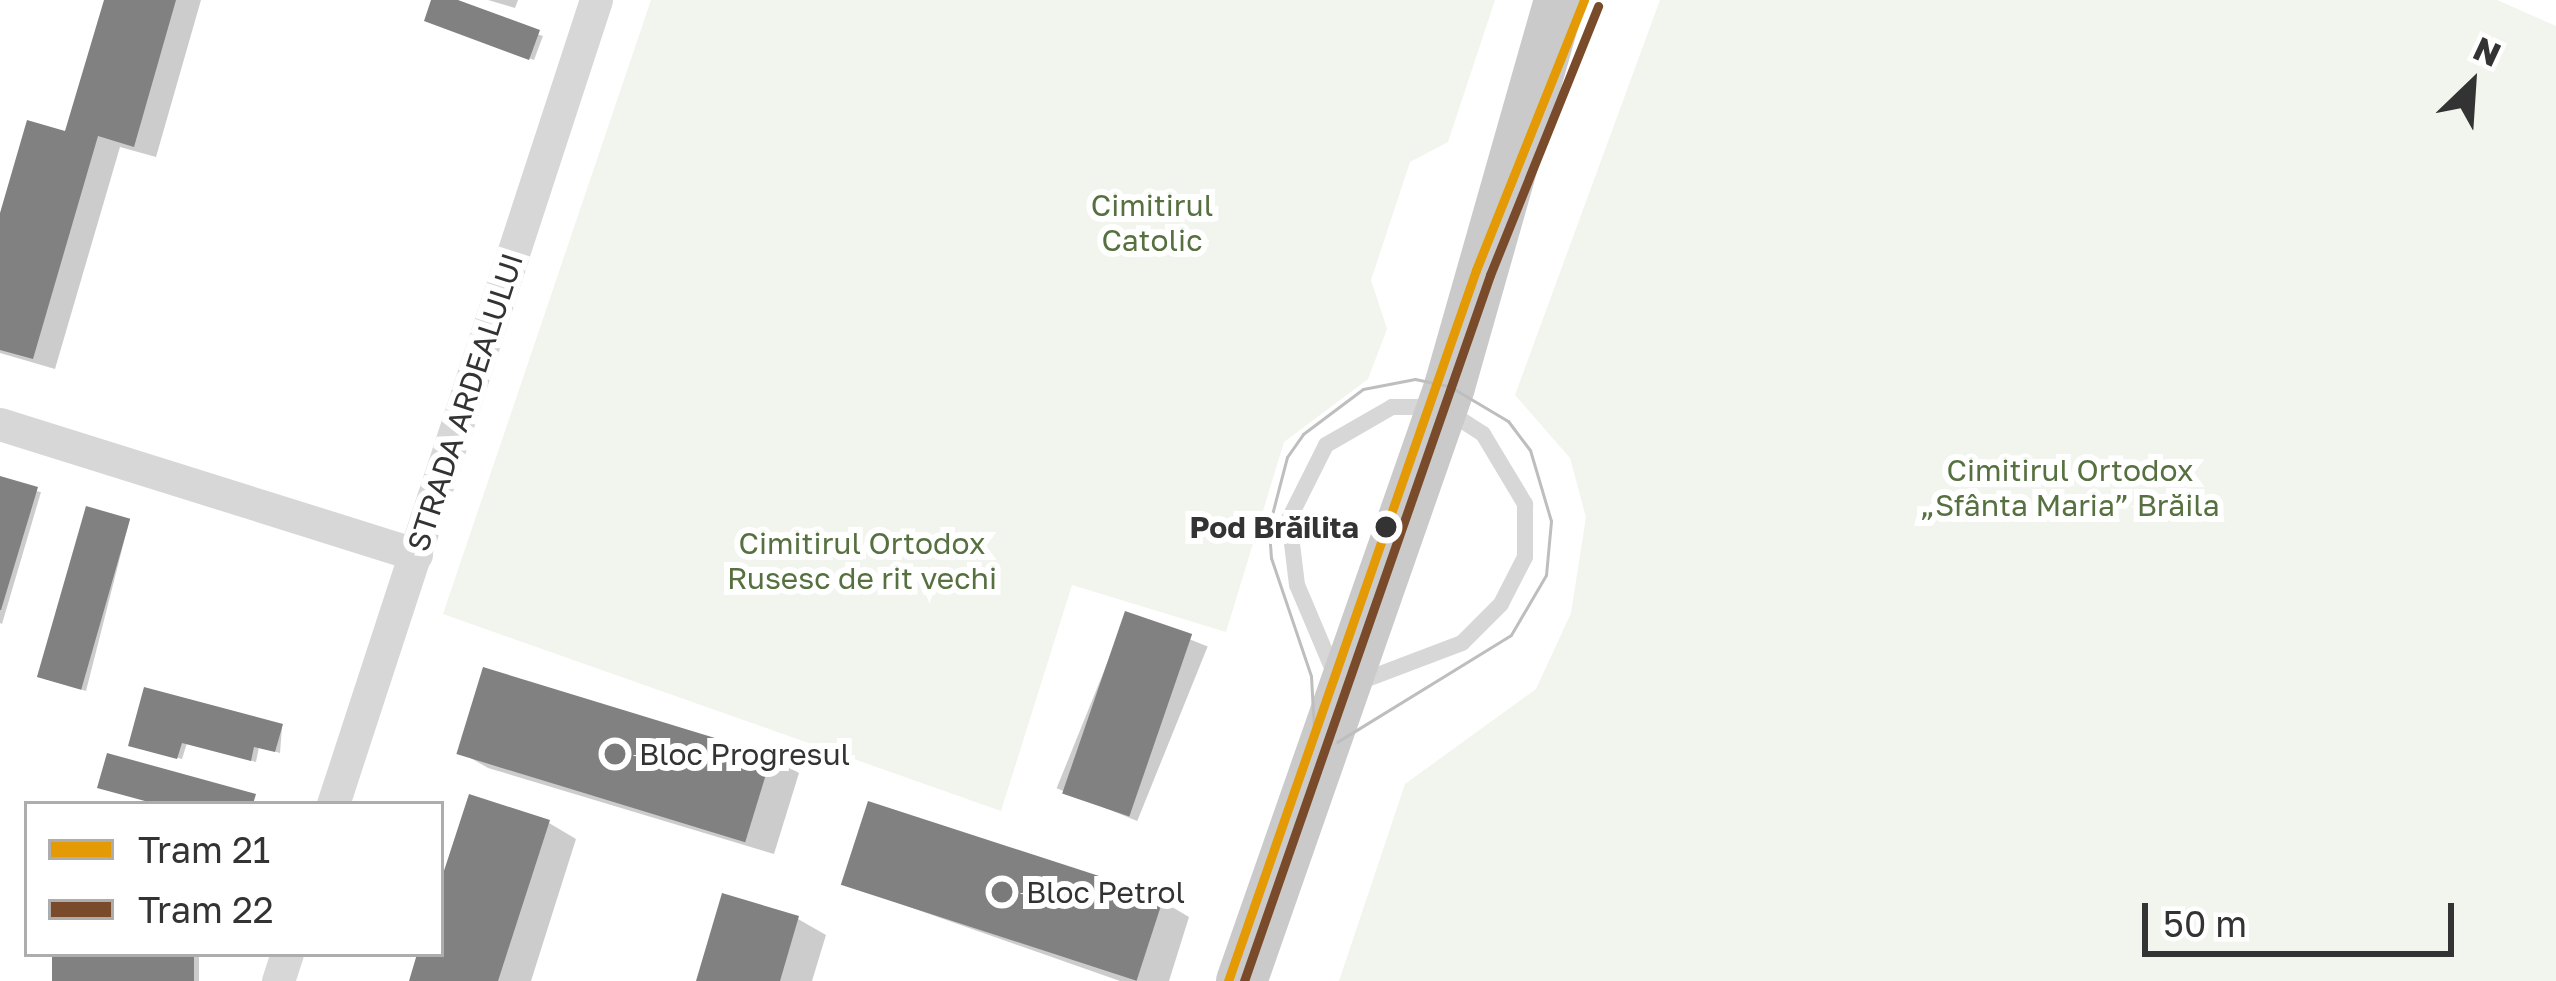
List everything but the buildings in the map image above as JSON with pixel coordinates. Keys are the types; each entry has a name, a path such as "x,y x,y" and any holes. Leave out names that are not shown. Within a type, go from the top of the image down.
{"main road":[{"path":"1241,981 1498,232 1558,0"}],"street":[{"name":"STRADA ARDEALULUI","path":"334,801 596,0"},
{"path":"0,424 416,554"}],"lane":[{"path":"1392,407 1441,407 1483,434 1512,472 1525,504 1525,557 1501,604 1462,643 1341,688 1289,552 1299,487 1326,445 1352,425 1392,407"}],"green space":[{"path":"651,0 1495,0 1448,142 1410,162 1371,280 1387,329 1368,379 1284,442 1226,632 1072,585 1001,811 443,614"},
{"name":"Cimitirul Ortodox „Sfânta Maria” Brăila","path":"1660,0 2497,0 2556,26 2556,981 1339,981 1405,784 1536,689 1571,613 1586,517 1570,458 1515,395"}],"tram line":[{"name":"21","path":"1228,981 1476,270 1584,0"},
{"name":"22","path":"1244,981 1490,275 1598,6"},
{"path":"1314,730 1311,676 1271,558 1269,526 1287,457 1303,434 1363,389 1415,379 1449,386 1508,421 1530,450 1551,521 1546,575 1511,635 1337,742"}],"place":[{"name":"Pod Brăilita","path":"1386,527"},
{"name":"Bloc Progresul","path":"615,754"},
{"name":"Bloc Petrol","path":"1002,892"}],"park label":[{"name":"Cimitirul Catolic","path":"1152,222"},
{"name":"Cimitirul Ortodox Rusesc de rit vechi","path":"862,560"}]}
